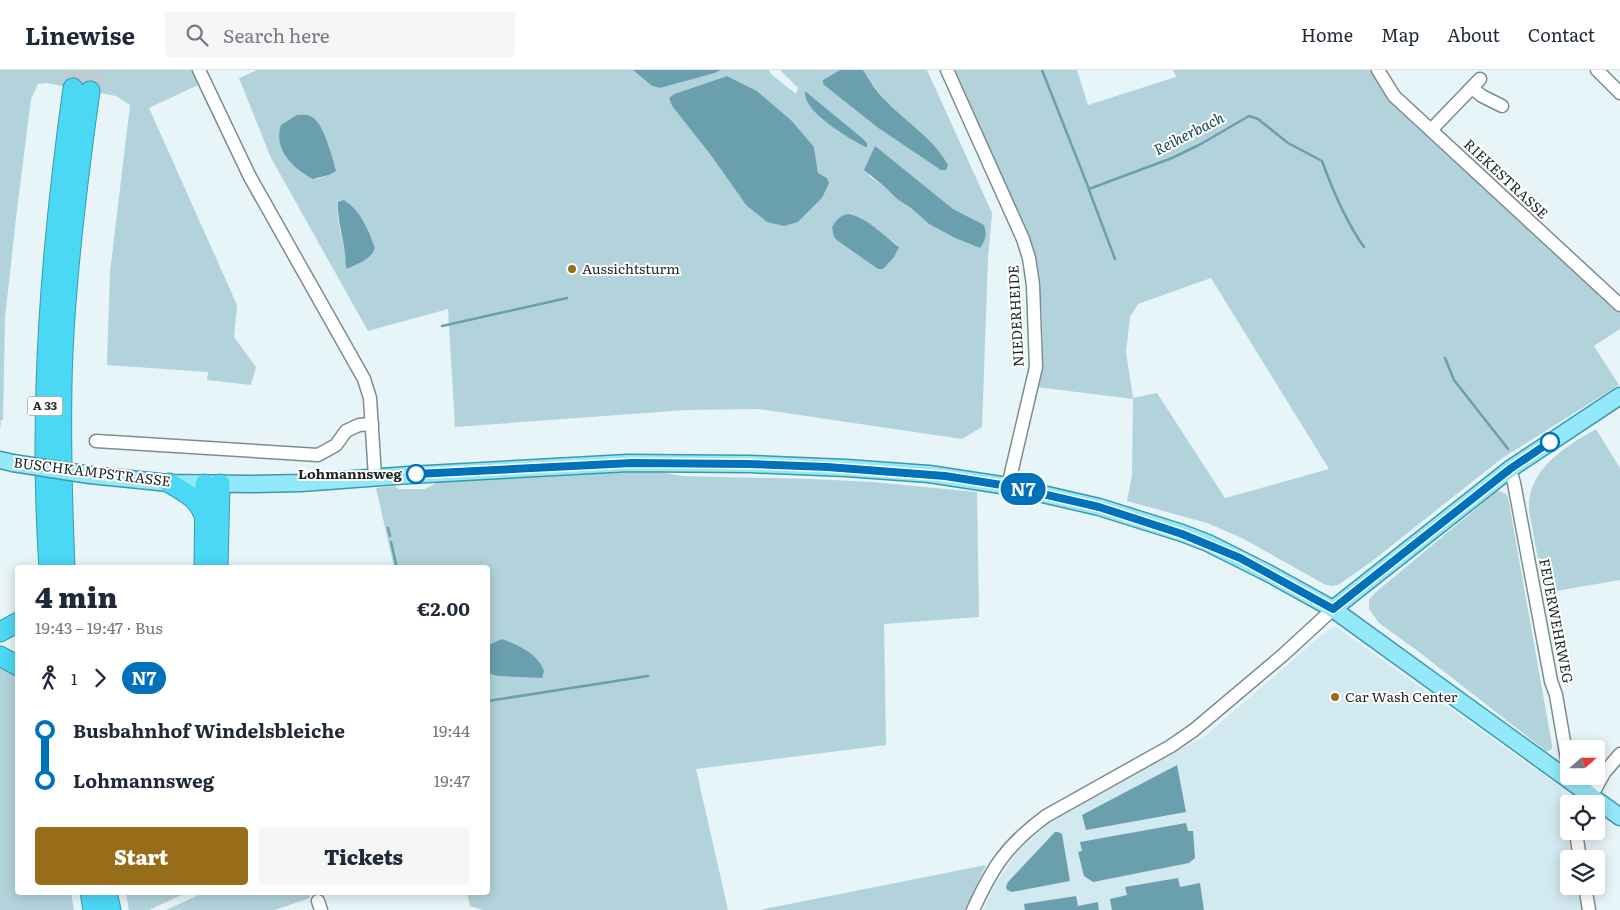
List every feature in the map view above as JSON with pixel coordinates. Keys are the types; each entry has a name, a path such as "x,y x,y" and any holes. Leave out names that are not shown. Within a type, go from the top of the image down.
{"highway":[{"name":"A 33","path":"50,565 55,535 61,441 63,350 76,195 81,89"},
{"path":"169,483 186,492 196,501 201,507 205,520"},
{"path":"204,565 205,520 212,484"},
{"path":"212,484 218,565"},
{"name":"A 33","path":"55,535 65,565"},
{"path":"43,565 55,535"},
{"path":"55,535 73,559 74,565"},
{"path":"0,632 15,624"},
{"path":"0,656 15,664"},
{"path":"90,895 93,910"},
{"path":"108,895 111,910"}],"main road":[{"path":"1333,609 1510,469 1620,396"},
{"name":"BUSCHKAMPSTRASSE","path":"7,462 90,475 169,483 301,482 628,463 749,464 846,468 929,474 1008,486 1099,507 1182,534 1240,558 1333,609 1560,775"},
{"name":"BUSCHKAMPSTRASSE","path":"1573,785 1584,795"},
{"name":"BUSCHKAMPSTRASSE","path":"1605,809 1620,817"}],"street":[{"path":"199,70 250,177 364,379 370,398 375,477"},
{"name":"NIEDERHEIDE","path":"947,70 1023,239 1029,258 1033,286 1036,367 1008,486"},
{"name":"RIEKESTRASSE","path":"1378,70 1394,96 1620,305"},
{"path":"1597,70 1620,93"},
{"path":"1431,130 1476,83 1482,96 1502,106"},
{"path":"96,441 318,455 336,445 346,431 360,425 372,424"},
{"name":"FEUERWEHRWEG","path":"1510,469 1564,740"},
{"path":"973,910 999,860 1032,827 1046,816 1171,746 1194,730 1283,655 1333,609"},
{"path":"1592,795 1604,773 1620,754"},
{"path":"1586,895 1589,910"}],"shaded area":[{"path":"0,70 192,70 200,84 149,108 237,305 234,337 256,367 251,385 207,380 208,372 107,365 110,272 130,105 116,96 46,83 38,84 31,99 5,318 3,420 1,420 0,431"},
{"path":"257,70 633,70 652,86 660,88 721,70 769,70 771,74 796,94 798,88 780,70 840,70 823,80 945,160 925,138 884,100 863,70 927,70 992,213 988,258 982,427 962,439 758,409 687,410 455,427 448,309 368,331 271,158 239,78","holes":["727,76 757,91 792,121 814,147 818,173 827,178 822,198 798,222 746,205 710,154 672,106 669,98 674,94","805,91 867,143 865,147 818,116 806,99","297,115 311,116 316,120 333,160 329,175 317,179 305,175 287,158","875,147 953,209 983,225 980,248 955,238 929,224 869,176 870,157","338,202 364,222 375,248 371,255 347,269 338,215","849,214 863,219 899,246 862,257 838,241"]},
{"path":"633,70 721,70 660,88 652,86"},
{"path":"840,70 863,70 882,97 936,147 948,165 946,170 941,170 877,127 823,84 823,80"},
{"path":"953,70 1077,70 1088,105 1176,77 1173,70 1374,70 1620,311 1620,329 1594,346 1619,385 1501,459 1371,562 1338,585 1331,586 1324,584 1242,538 1207,523 1127,501 1132,475 1133,399 1036,387 1043,352 1042,314 1038,280","holes":["1211,278 1329,469 1225,498 1157,393 1133,398 1126,352 1130,317 1138,304"]},
{"path":"727,76 757,91 792,121 814,147 818,173 827,178 829,183 822,198 798,222 784,226 767,222 746,205 710,154 672,106 669,98 674,94"},
{"path":"805,91 862,138 867,143 867,147 838,131 818,116 806,99"},
{"path":"297,115 310,116 316,120 327,141 336,171 313,179 298,170 286,157 280,142 281,125"},
{"path":"875,146 953,209 984,225 985,237 980,248 955,238 929,224 864,170"},
{"path":"344,200 355,209 367,227 375,248 367,258 347,269 338,209 338,202"},
{"path":"849,214 863,219 899,247 894,257 883,269 878,269 834,237 832,227 841,216"},
{"path":"1596,429 1620,468 1620,580 1544,593 1529,510 1530,496 1534,483 1550,461 1572,443"},
{"path":"642,469 682,476 873,482 977,492 979,617 884,624 886,745 696,769 728,910 483,910 470,906 467,895 490,895 490,672 541,678 502,639 490,644 490,565 394,565 376,488 394,486 399,489 425,489 438,482 467,477"},
{"path":"1499,491 1508,497 1552,745 1552,749 1547,752 1379,623 1369,609 1369,600 1376,592"},
{"path":"1333,627 1338,628 1560,787 1560,840 1570,840 1571,850 1560,850 1560,895 1580,895 1582,910 983,910 996,883 1018,851 1049,823 1206,735"},
{"path":"502,639 521,647 541,665 544,671 542,678 498,676 490,674 490,644"},
{"path":"0,665 15,675 15,895 71,895 74,910 0,910"},
{"path":"1177,765 1186,812 1086,830 1082,815"},
{"path":"1186,823 1188,831 1193,831 1195,858 1189,863 1093,882 1084,876 1078,852 1082,851 1080,842"},
{"path":"1055,832 1062,834 1070,881 1012,892 1007,890 1008,882"},
{"path":"986,865 965,910 760,910 769,908"},
{"path":"1178,878 1180,887 1200,883 1204,910 1112,910 1110,899 1127,895 1125,887"},
{"path":"126,895 182,895 149,910 129,910"},
{"path":"199,895 309,895 310,898 275,910 166,910"},
{"path":"1076,896 1078,906 1098,902 1099,910 1025,910 1024,904"}],"waterway":[{"name":"Reiherbach","path":"1042,70 1089,189 1172,158 1199,145 1249,116 1258,119 1288,143 1322,161 1340,206 1364,247"},
{"path":"1089,190 1115,259"},
{"path":"442,326 567,298"},
{"name":"Reiherbach","path":"1445,358 1454,380 1508,449"},
{"path":"388,528 390,536"},
{"path":"391,542 396,565"},
{"path":"490,701 648,676"}],"tunnel":[{"path":"73,88 76,70"},
{"path":"90,91 94,70"}],"bus line":[{"name":"N7","path":"416,474 632,463 827,467 945,476 1008,486 1099,507 1182,534 1208,543 1240,558 1333,609 1510,469 1550,442"}],"place":[{"name":"Aussichtsturm","path":"572,269"},
{"name":"Lohmannsweg","path":"416,474"},
{"name":"Car Wash Center","path":"1335,697"}]}
